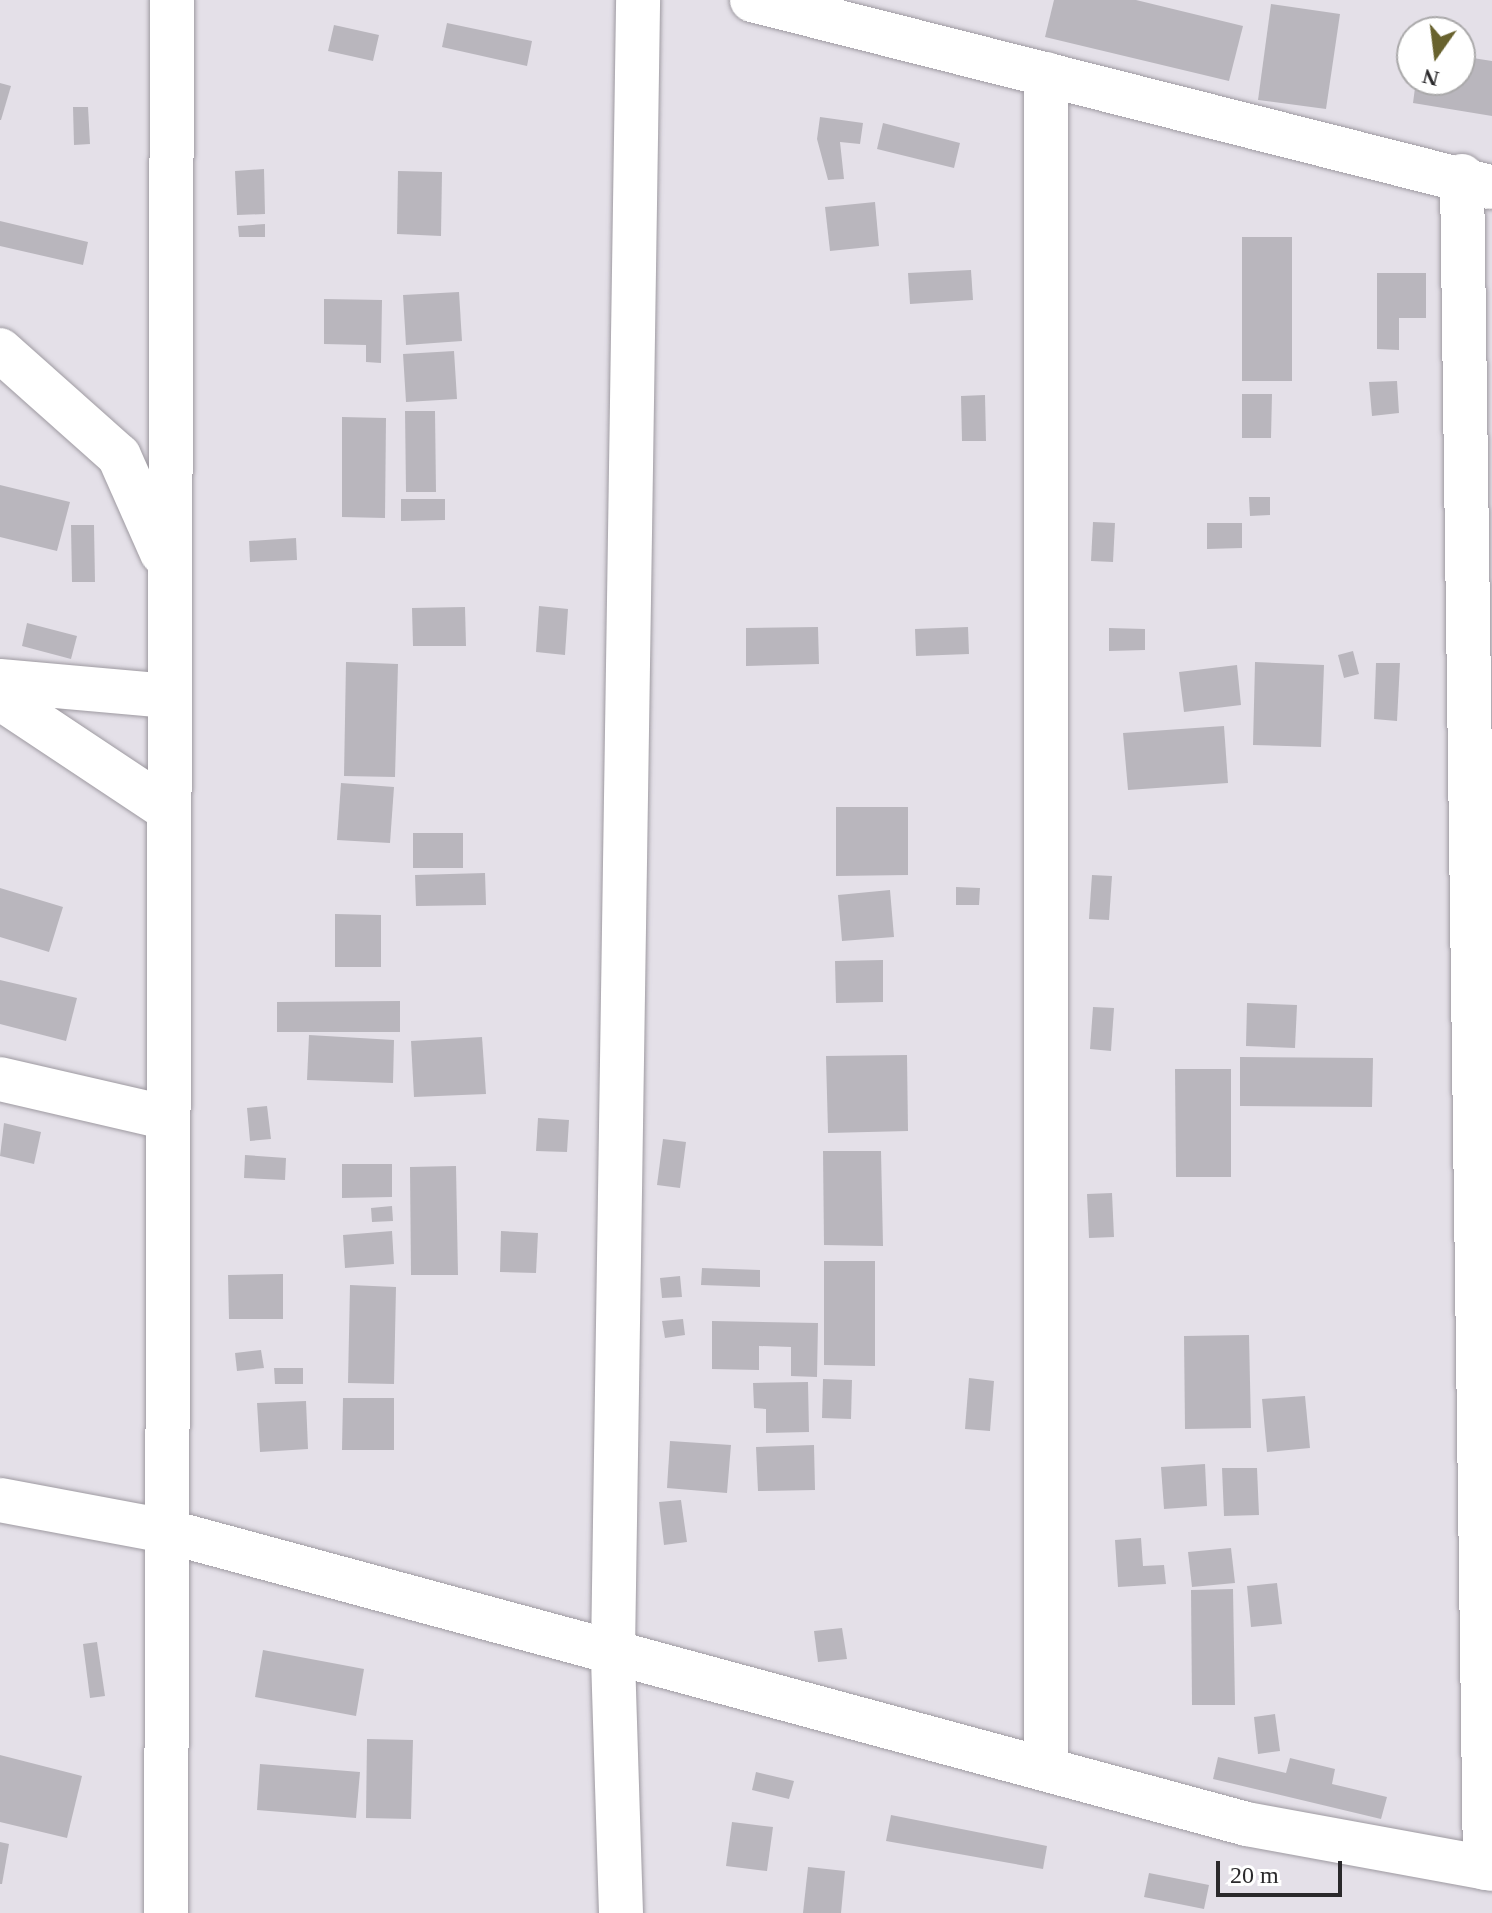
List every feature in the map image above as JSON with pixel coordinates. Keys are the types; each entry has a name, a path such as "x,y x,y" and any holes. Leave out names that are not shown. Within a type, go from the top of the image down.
{"street":[{"path":"166,1913 165,1117 172,0"},
{"path":"621,1913 613,1653 638,0"},
{"path":"0,1500 166,1531 1247,1824 1488,1868 1477,182 752,0"},
{"path":"1046,74 1046,1769"},
{"path":"0,350 119,456 169,567"},
{"path":"0,681 168,696"},
{"path":"0,698 167,809"},
{"path":"0,1079 165,1117"}],"building":[{"path":"1054,0 1136,0 1243,26 1229,81 1045,37"},
{"path":"1271,4 1340,14 1326,109 1258,100"},
{"path":"447,23 532,41 527,66 442,47"},
{"path":"334,25 379,35 373,61 328,51"},
{"path":"1476,58 1492,61 1492,116 1413,103 1414,96 1476,96"},
{"path":"0,83 11,86 1,120 0,120"},
{"path":"73,107 88,107 90,144 74,145"},
{"path":"820,117 863,123 860,144 840,142 844,179 828,180 817,139"},
{"path":"883,123 960,143 954,168 877,149"},
{"path":"264,169 265,214 237,215 235,171"},
{"path":"398,171 442,172 441,236 397,234"},
{"path":"875,202 879,246 830,251 825,207"},
{"path":"0,221 88,242 83,265 0,246"},
{"path":"265,224 265,237 239,237 238,226"},
{"path":"1242,237 1292,237 1292,381 1242,381"},
{"path":"971,270 973,300 910,304 908,273"},
{"path":"1377,273 1426,273 1426,318 1399,318 1399,350 1377,349"},
{"path":"459,292 462,341 406,345 403,295"},
{"path":"324,299 382,300 381,363 366,362 366,345 324,344"},
{"path":"454,351 457,399 406,402 403,354"},
{"path":"1397,381 1399,413 1372,416 1369,382"},
{"path":"1242,394 1272,394 1271,438 1242,438"},
{"path":"985,395 986,441 962,441 961,396"},
{"path":"405,411 435,411 436,492 406,492"},
{"path":"342,417 386,418 385,518 342,517"},
{"path":"0,485 70,502 57,551 0,537"},
{"path":"1249,497 1270,497 1270,515 1250,516"},
{"path":"401,499 445,499 445,520 401,521"},
{"path":"1093,522 1115,523 1113,562 1091,561"},
{"path":"1207,523 1242,523 1242,548 1207,549"},
{"path":"71,525 94,525 95,582 72,582"},
{"path":"296,538 297,560 250,562 249,541"},
{"path":"539,606 568,609 565,655 536,652"},
{"path":"465,607 466,646 413,646 412,608"},
{"path":"27,623 77,636 71,659 22,646"},
{"path":"818,627 819,664 746,666 746,628"},
{"path":"968,627 969,654 916,656 915,629"},
{"path":"1109,628 1145,629 1145,650 1109,651"},
{"path":"1353,651 1359,674 1344,678 1338,655"},
{"path":"346,662 398,664 395,777 344,776"},
{"path":"1255,662 1324,665 1321,747 1253,745"},
{"path":"1376,663 1400,663 1397,721 1374,719"},
{"path":"1237,665 1241,705 1184,712 1179,672"},
{"path":"1224,726 1228,783 1128,790 1123,733"},
{"path":"341,783 394,787 390,843 337,840"},
{"path":"836,807 908,807 908,875 836,876"},
{"path":"413,833 463,833 463,868 413,868"},
{"path":"485,873 486,905 416,906 415,875"},
{"path":"1092,875 1112,876 1109,920 1089,919"},
{"path":"956,887 980,888 979,905 956,905"},
{"path":"0,888 63,907 49,952 0,937"},
{"path":"890,890 894,937 842,941 838,895"},
{"path":"335,914 381,915 381,967 335,967"},
{"path":"883,960 883,1002 836,1003 835,961"},
{"path":"0,980 77,998 66,1041 0,1024"},
{"path":"400,1001 400,1032 277,1032 277,1002"},
{"path":"1247,1003 1297,1005 1295,1048 1246,1046"},
{"path":"1093,1007 1114,1008 1111,1051 1090,1049"},
{"path":"309,1035 394,1040 393,1083 307,1080"},
{"path":"482,1037 486,1094 414,1097 411,1041"},
{"path":"907,1055 908,1131 828,1133 826,1056"},
{"path":"1240,1057 1373,1058 1372,1107 1240,1106"},
{"path":"1175,1069 1231,1069 1231,1177 1176,1177"},
{"path":"267,1106 271,1139 250,1141 247,1108"},
{"path":"538,1118 569,1120 567,1152 536,1151"},
{"path":"4,1123 41,1132 34,1164 0,1156"},
{"path":"663,1139 686,1142 680,1188 657,1185"},
{"path":"823,1151 881,1151 883,1246 824,1245"},
{"path":"245,1155 286,1158 285,1180 244,1178"},
{"path":"342,1164 392,1164 392,1197 342,1198"},
{"path":"456,1166 458,1275 411,1275 410,1167"},
{"path":"1112,1193 1114,1237 1089,1238 1087,1194"},
{"path":"392,1206 393,1221 372,1222 371,1208"},
{"path":"392,1231 394,1264 345,1268 343,1235"},
{"path":"501,1231 538,1233 536,1273 500,1272"},
{"path":"824,1261 875,1261 875,1366 824,1365"},
{"path":"702,1268 760,1270 760,1287 701,1285"},
{"path":"283,1274 283,1319 229,1319 228,1275"},
{"path":"680,1276 682,1297 662,1298 660,1278"},
{"path":"350,1285 396,1287 394,1384 348,1383"},
{"path":"683,1319 685,1335 665,1338 662,1321"},
{"path":"712,1321 818,1323 817,1377 791,1376 791,1347 759,1346 759,1370 712,1369"},
{"path":"1249,1335 1251,1428 1185,1429 1184,1336"},
{"path":"261,1350 264,1368 237,1371 235,1353"},
{"path":"274,1368 303,1368 303,1384 275,1384"},
{"path":"969,1378 994,1381 990,1431 965,1429"},
{"path":"823,1379 852,1380 851,1419 822,1418"},
{"path":"808,1382 809,1432 766,1433 766,1409 754,1408 753,1383"},
{"path":"1305,1396 1310,1448 1267,1452 1262,1399"},
{"path":"343,1398 394,1398 394,1450 342,1450"},
{"path":"306,1401 308,1449 260,1452 257,1403"},
{"path":"670,1441 731,1445 727,1493 667,1488"},
{"path":"814,1445 815,1490 758,1491 756,1447"},
{"path":"1205,1464 1207,1506 1164,1509 1161,1467"},
{"path":"1222,1468 1257,1468 1259,1515 1224,1516"},
{"path":"681,1500 687,1542 664,1545 659,1502"},
{"path":"1141,1538 1143,1566 1164,1565 1166,1584 1118,1587 1115,1540"},
{"path":"1231,1548 1235,1583 1192,1587 1188,1552"},
{"path":"1277,1583 1282,1624 1251,1627 1247,1586"},
{"path":"1233,1589 1235,1705 1192,1705 1191,1590"},
{"path":"842,1628 847,1659 818,1662 814,1631"},
{"path":"97,1642 105,1696 90,1698 83,1644"},
{"path":"263,1650 364,1669 356,1716 255,1697"},
{"path":"1275,1714 1280,1751 1258,1754 1254,1717"},
{"path":"367,1739 413,1740 411,1819 366,1818"},
{"path":"0,1755 82,1776 67,1838 0,1822"},
{"path":"1218,1757 1286,1773 1290,1758 1335,1769 1332,1784 1387,1797 1381,1819 1213,1779"},
{"path":"260,1764 360,1772 356,1818 257,1810"},
{"path":"756,1772 794,1781 789,1799 752,1790"},
{"path":"891,1815 1047,1846 1043,1869 886,1841"},
{"path":"732,1822 773,1827 767,1871 726,1866"},
{"path":"0,1842 9,1844 2,1884 0,1884"},
{"path":"808,1867 845,1871 841,1913 803,1913"},
{"path":"1149,1873 1209,1885 1204,1909 1144,1897"}]}
